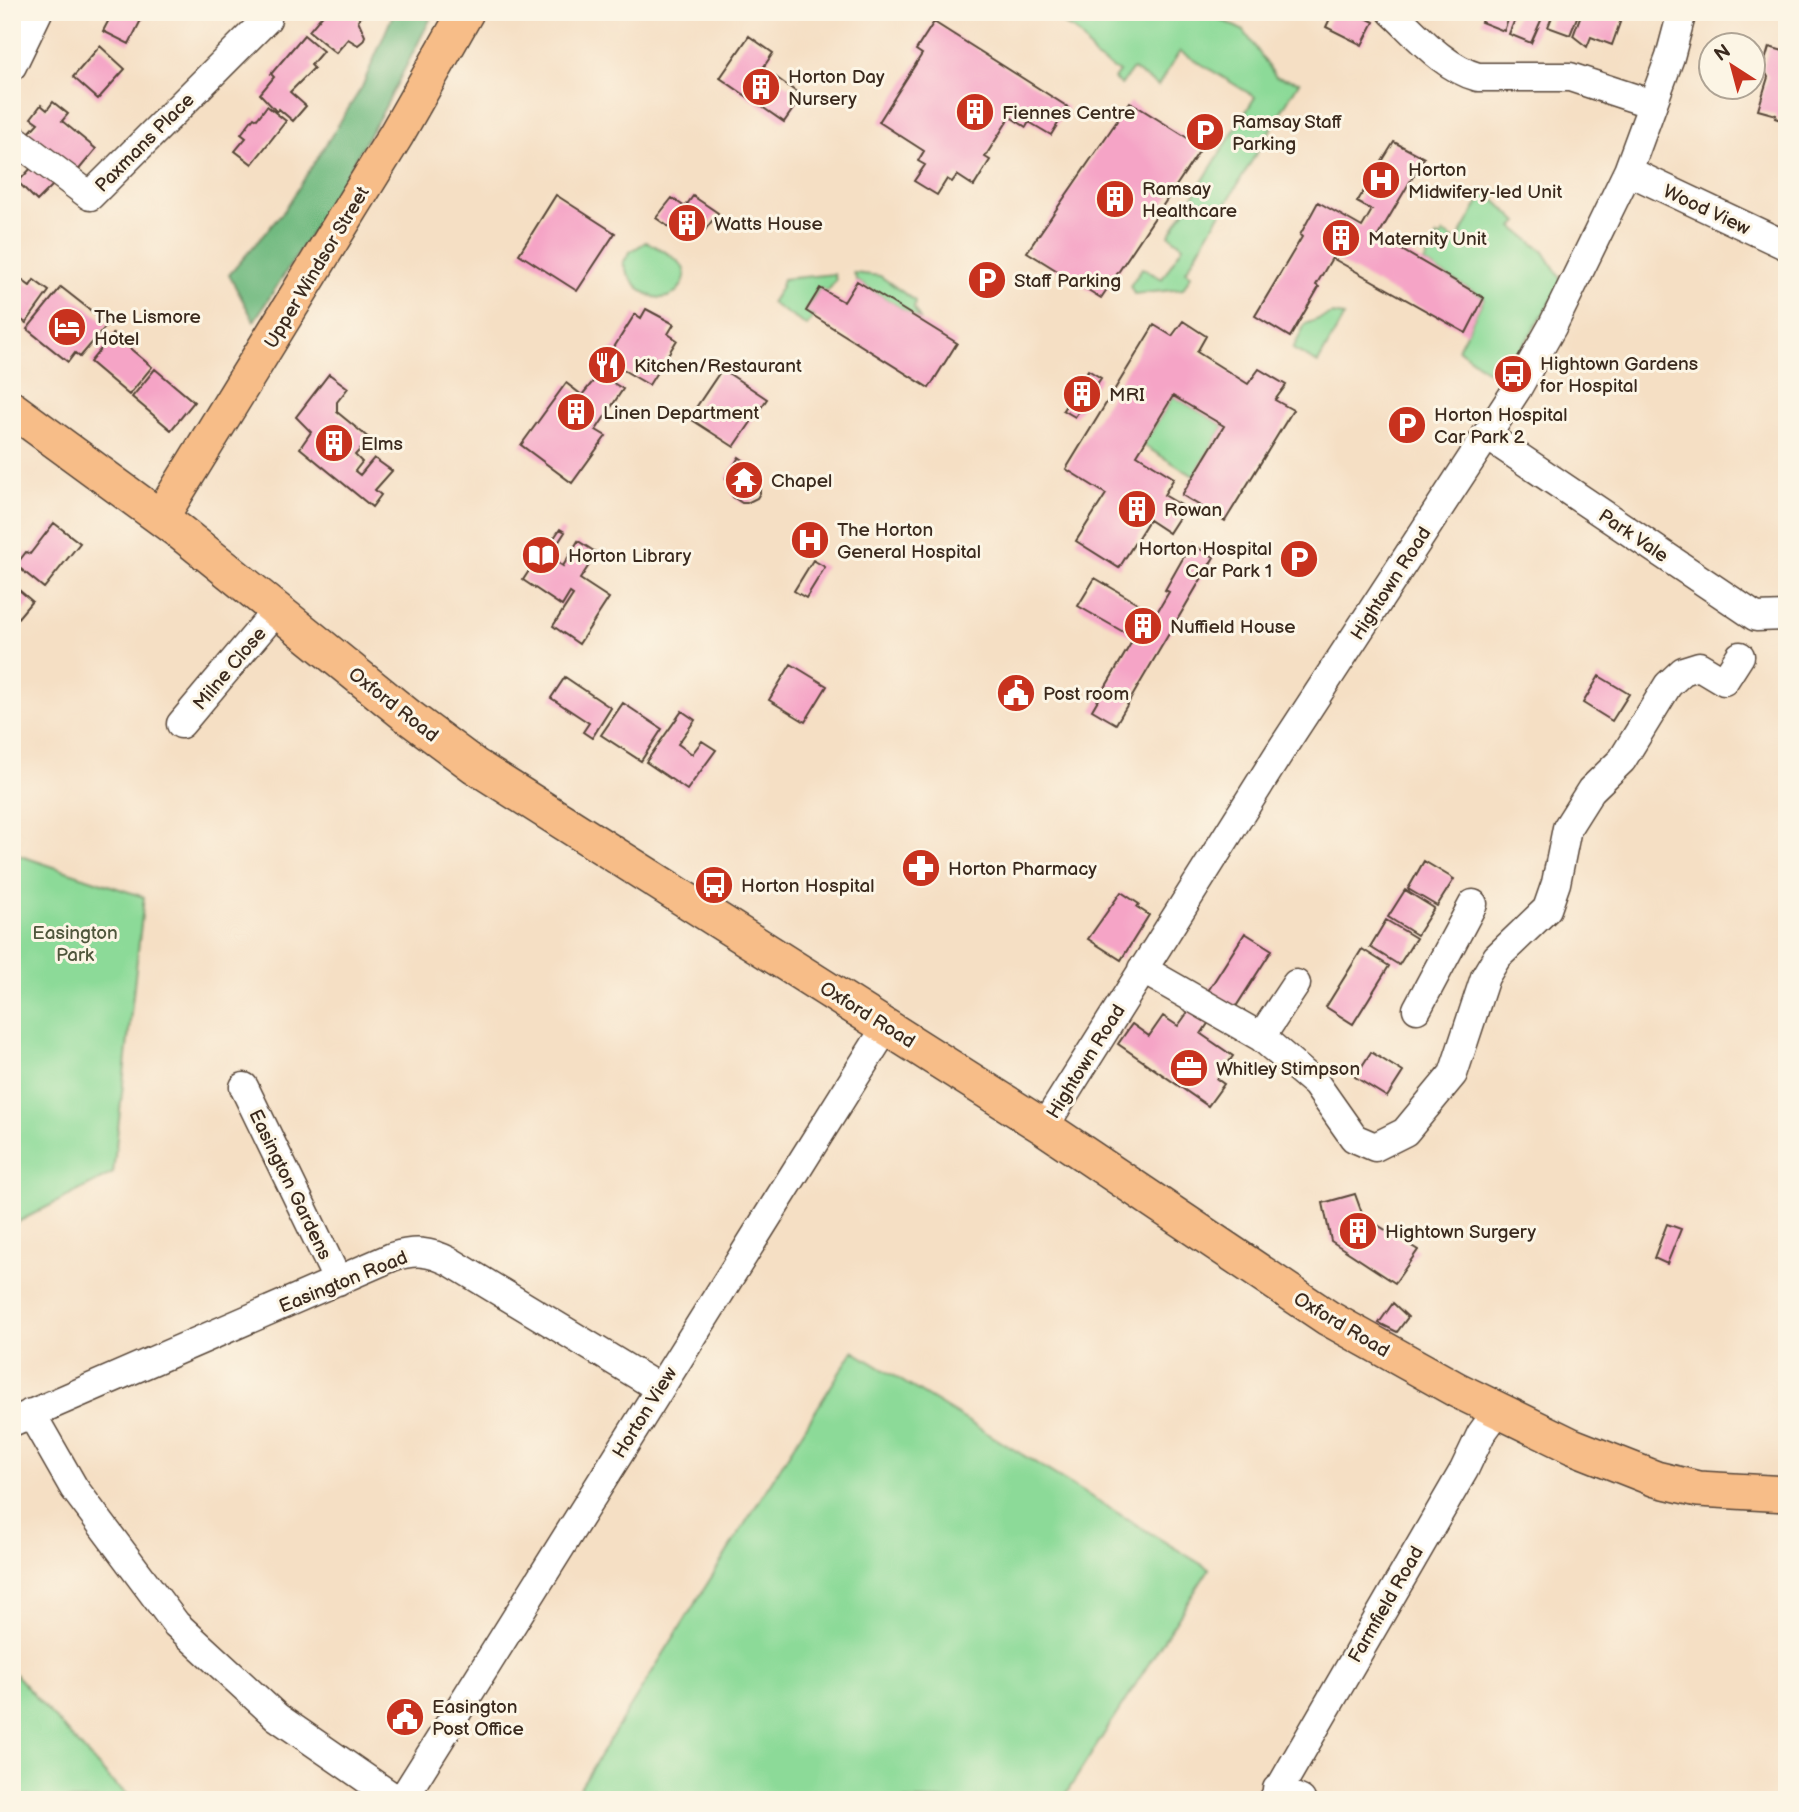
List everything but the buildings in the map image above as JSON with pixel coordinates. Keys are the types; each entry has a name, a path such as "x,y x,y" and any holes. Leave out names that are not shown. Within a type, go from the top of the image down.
{"main road":[{"name":"Upper Windsor Street","path":"161,517 382,159 466,12"},
{"name":"Oxford Road","path":"12,409 161,517 409,717 475,766 1044,1127 1328,1318 1457,1390 1572,1446 1656,1479 1698,1489 1787,1494"}],"street":[{"path":"12,66 38,12"},
{"path":"1392,12 1453,67 1465,74 1478,77 1570,77 1652,104"},
{"name":"Hightown Road","path":"1044,1127 1281,750 1517,389 1552,327 1628,171 1670,57 1682,12"},
{"name":"Paxmans Place","path":"12,137 90,196 267,19"},
{"name":"Wood View","path":"1628,171 1787,246"},
{"name":"Park Vale","path":"1486,435 1756,617 1787,616"},
{"name":"Milne Close","path":"181,724 276,611"},
{"path":"1142,969 1261,1037 1316,1084 1354,1138 1375,1147 1405,1132 1452,1074 1485,977 1497,957 1548,909 1567,828 1591,790 1622,760 1668,685 1683,671 1699,666 1724,681 1740,656"},
{"path":"1417,1009 1473,904"},
{"path":"1445,955 1485,977"},
{"path":"1261,1037 1296,984"},
{"name":"Horton View","path":"399,1800 887,1026"},
{"name":"Easington Gardens","path":"243,1087 338,1281"},
{"name":"Easington Road","path":"22,1418 411,1252 435,1254 659,1388"},
{"name":"Farmfield Road","path":"1284,1796 1464,1471 1481,1434 1499,1409"},
{"path":"22,1418 176,1624 277,1717 399,1800"}],"green space":[{"path":"394,12 434,12 383,111 319,221 254,321 229,275 284,211 362,87"},
{"path":"1057,12 1206,12 1244,31 1276,77 1299,82 1186,271 1191,275 1183,289 1134,294 1130,286 1142,268 1162,279 1183,246 1169,235 1255,97 1180,51 1158,86 1133,69 1121,85 1114,79 1119,72 1096,58 1082,38 1064,25"},
{"path":"1485,191 1518,222 1513,227 1544,252 1563,282 1501,381 1458,349 1484,298 1424,263 1437,236 1440,238 1443,233 1457,241"},
{"path":"646,242 675,259 685,271 681,287 672,295 662,298 649,295 633,281 623,263 630,252"},
{"path":"854,273 880,276 915,301 914,309 921,321 857,281"},
{"path":"834,274 836,280 827,292 820,288 806,310 814,316 807,326 771,303 783,279"},
{"path":"1332,314 1344,316 1318,363 1293,349 1305,324"},
{"path":"1173,396 1224,426 1194,476 1143,445"},
{"name":"Easington Park","path":"12,853 144,897 113,1173 12,1225"},
{"path":"853,1351 1209,1569 1062,1800 572,1800"},
{"path":"12,1671 115,1785 136,1800 12,1800"}],"place":[{"name":"Horton Day Nursery","path":"761,87"},
{"name":"Fiennes Centre","path":"975,112"},
{"name":"Ramsay Staff Parking","path":"1205,132"},
{"name":"Horton Midwifery-led Unit","path":"1381,180"},
{"name":"Ramsay Healthcare","path":"1115,199"},
{"name":"Watts House","path":"687,223"},
{"name":"Maternity Unit","path":"1341,238"},
{"name":"Staff Parking","path":"987,280"},
{"name":"The Lismore Hotel","path":"67,327"},
{"name":"Kitchen/Restaurant","path":"607,365"},
{"name":"Hightown Gardens for Hospital","path":"1513,374"},
{"name":"MRI","path":"1082,394"},
{"name":"Linen Department","path":"576,412"},
{"name":"Horton Hospital Car Park 2","path":"1407,425"},
{"name":"Elms","path":"334,443"},
{"name":"Chapel","path":"744,480"},
{"name":"Rowan","path":"1137,509"},
{"name":"The Horton General Hospital","path":"810,540"},
{"name":"Horton Library","path":"541,555"},
{"name":"Horton Hospital Car Park 1","path":"1299,559"},
{"name":"Nuffield House","path":"1143,626"},
{"name":"Post room","path":"1016,693"},
{"name":"Horton Pharmacy","path":"921,868"},
{"name":"Horton Hospital","path":"714,885"},
{"name":"Whitley Stimpson","path":"1189,1068"},
{"name":"Hightown Surgery","path":"1358,1231"},
{"name":"Easington Post Office","path":"405,1717"}]}
